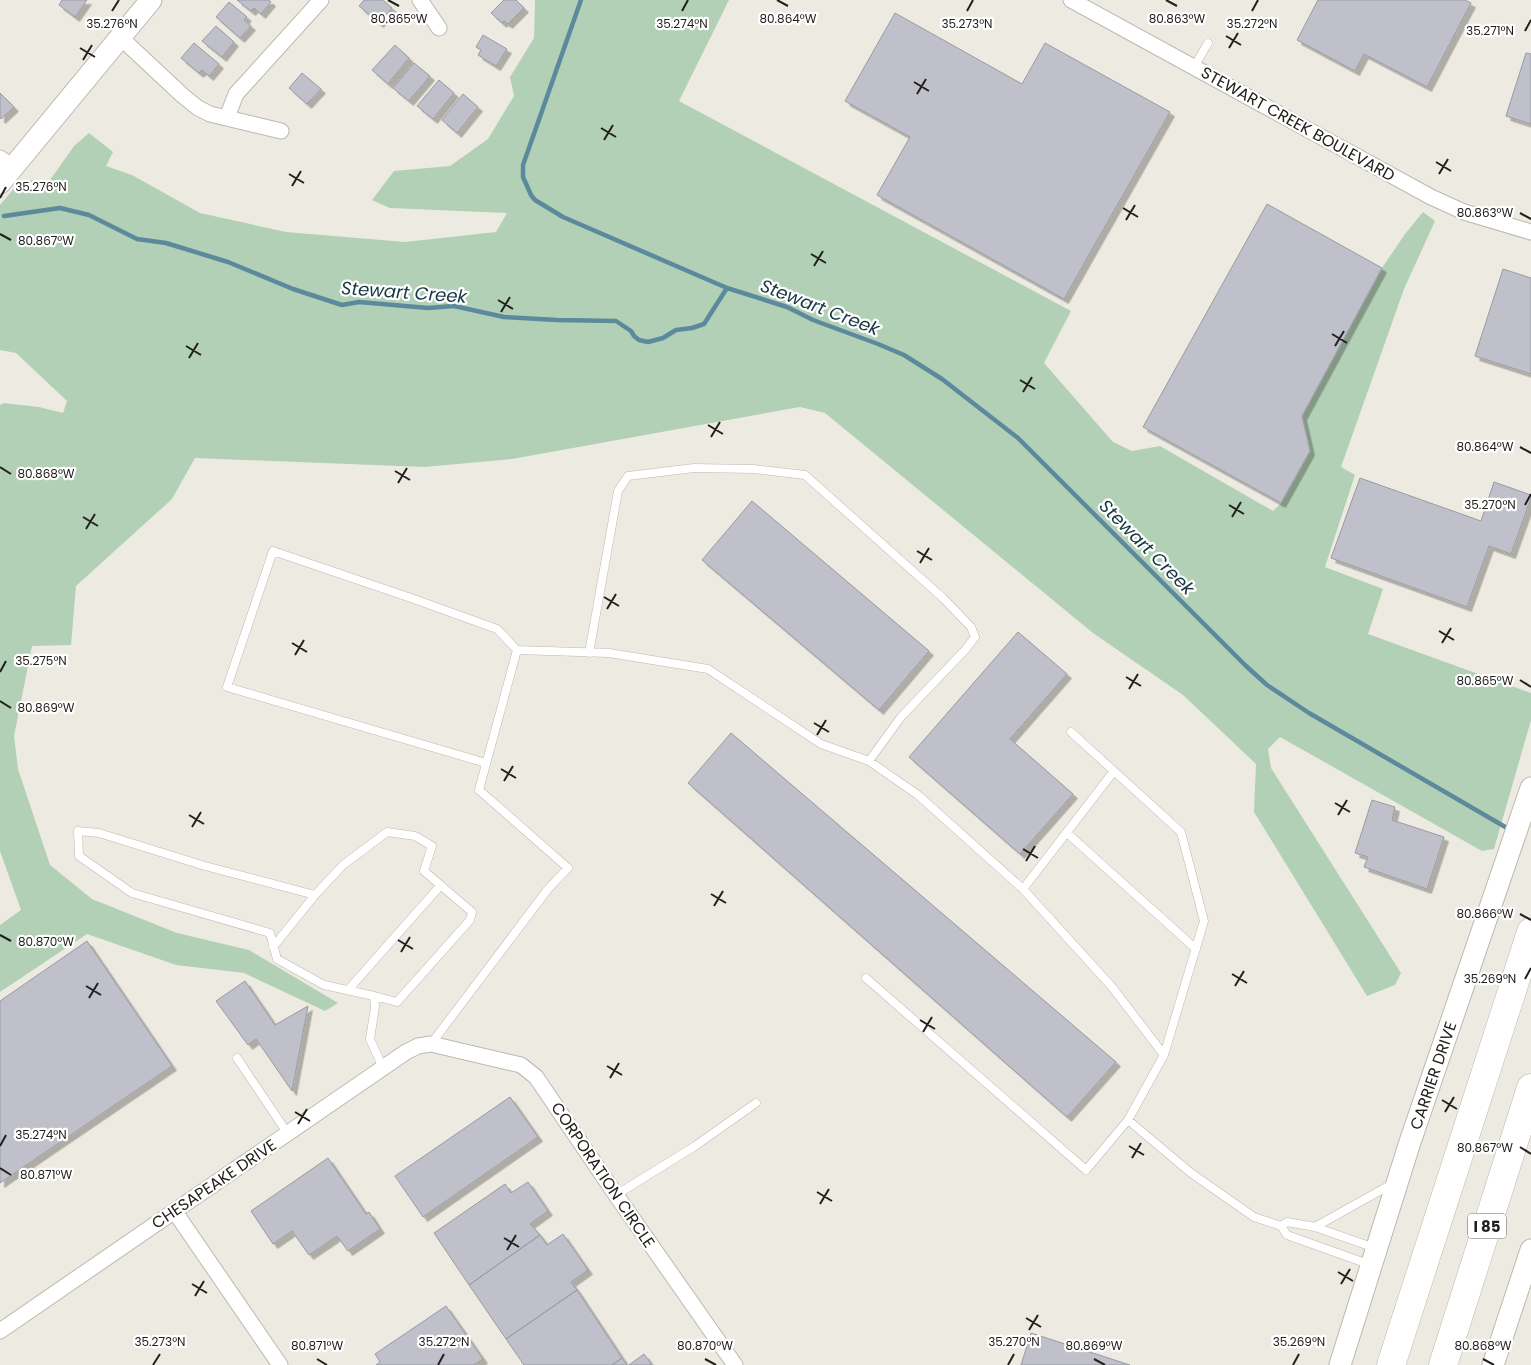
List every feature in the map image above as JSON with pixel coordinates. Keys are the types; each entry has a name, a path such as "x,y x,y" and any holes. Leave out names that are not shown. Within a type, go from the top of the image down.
{"highway":[{"path":"1391,1365 1531,932"},
{"name":"I 85","path":"1443,1365 1531,1088"}],"street":[{"path":"4,169 150,0"},
{"path":"227,117 236,94 321,0"},
{"path":"420,0 439,28"},
{"name":"STEWART CREEK BOULEVARD","path":"1072,0 1431,197 1464,212 1531,232"},
{"path":"120,37 198,108 210,114 281,131"},
{"name":"CARRIER DRIVE","path":"1340,1365 1398,1181 1531,788"},
{"name":"CHESAPEAKE DRIVE","path":"0,1331 383,1068 418,1046 431,1044"},
{"name":"CORPORATION CIRCLE","path":"431,1044 527,1068 536,1077 735,1365"},
{"path":"175,1212 280,1365"},
{"path":"1494,1365 1531,1250"}],"lane":[{"path":"1194,67 1208,43"},
{"path":"589,653 618,491 628,476 694,468 754,469 805,475 943,598 971,627 975,637 966,650 902,717 868,761"},
{"path":"486,763 227,687 273,551 497,629 517,650 609,653 708,669 821,744 868,761 918,795 1023,889 1112,987 1164,1056"},
{"path":"431,1044 548,889 568,868 479,790 517,650"},
{"path":"866,978 1086,1170 1128,1120 1164,1056 1204,920 1181,832 1071,732"},
{"path":"1023,889 1114,771"},
{"path":"273,947 315,895 343,865 387,832 415,836 432,846 424,872 472,912 470,920 396,1002 324,985 277,959 273,947 270,933 132,893 79,856 78,831 99,833 205,866 315,895"},
{"path":"1067,832 1196,949"},
{"path":"348,990 440,886"},
{"path":"374,996 375,1006 370,1039 383,1068"},
{"path":"237,1058 288,1134"},
{"path":"616,1195 694,1146 756,1103"},
{"path":"1128,1120 1198,1178 1254,1217 1281,1226 1287,1235 1374,1257"},
{"path":"1315,1227 1398,1181"},
{"path":"1281,1226 1287,1222 1315,1227 1374,1257"}],"green space":[{"path":"535,0 729,0 679,101 1071,311 1044,363 1113,442 1132,451 1160,446 1273,511 1281,503 1310,451 1302,416 1382,268 1405,234 1423,212 1435,221 1404,289 1341,467 1355,475 1325,567 1383,589 1368,634 1531,693 1531,720 1494,849 1482,851 1280,737 1268,749 1271,768 1401,973 1395,985 1367,996 1254,812 1256,764 1183,695 1093,633 825,413 800,407 512,459 424,467 195,458 172,499 76,586 71,645 32,646 14,736 18,769 50,865 92,899 177,933 249,950 338,1003 325,1011 244,973 176,965 87,934 0,992 0,925 21,910 0,851 0,405 4,403 39,407 63,413 67,401 16,353 0,350 0,205 21,180 50,180 74,146 89,133 113,152 106,166 132,175 200,213 286,232 405,242 496,232 507,213 390,208 372,200 394,171 450,166 488,139 514,96 510,77 534,38"}],"building":[{"path":"62,0 87,0 75,17 59,5"},
{"path":"237,0 269,0 271,2 261,14 254,8 251,11"},
{"path":"364,0 383,0 392,8 379,23 359,6"},
{"path":"504,0 516,0 524,8 508,24 504,21 502,23 491,13"},
{"path":"1318,0 1465,0 1471,3 1427,87 1364,54 1355,71 1297,40"},
{"path":"229,2 247,17 244,20 251,26 240,38 216,17"},
{"path":"895,13 1022,84 1045,43 1170,112 1064,299 877,195 910,137 845,101"},
{"path":"216,26 234,42 222,57 202,41"},
{"path":"483,35 507,49 496,66 478,55 481,50 476,47"},
{"path":"194,43 219,64 209,76 202,70 199,73 181,58"},
{"path":"395,45 409,58 388,84 372,70"},
{"path":"1526,53 1531,54 1531,124 1506,116"},
{"path":"414,63 430,76 409,101 393,88"},
{"path":"302,73 321,89 307,104 289,88"},
{"path":"439,80 454,93 433,119 417,106"},
{"path":"0,93 14,107 1,119 0,118"},
{"path":"463,94 478,107 457,133 442,120"},
{"path":"1267,204 1382,268 1302,416 1310,451 1281,503 1143,427"},
{"path":"1503,269 1531,278 1531,374 1475,356"},
{"path":"1360,478 1481,521 1494,482 1531,495 1531,498 1511,554 1489,546 1467,607 1331,558"},
{"path":"752,501 929,651 879,710 702,560"},
{"path":"1018,632 1067,674 1010,739 1073,794 1020,854 909,757"},
{"path":"731,733 1116,1062 1067,1117 688,783"},
{"path":"1372,800 1395,807 1392,820 1444,837 1427,889 1364,867 1368,857 1355,853"},
{"path":"87,941 172,1066 0,1183 0,1001"},
{"path":"245,981 275,1025 308,1006 292,1091 256,1039 248,1045 216,1001"},
{"path":"510,1097 538,1137 423,1217 395,1176"},
{"path":"328,1158 366,1214 369,1212 380,1229 348,1251 337,1236 309,1255 292,1231 273,1244 251,1211"},
{"path":"528,1182 548,1211 530,1224 540,1235 469,1285 434,1233 505,1184 511,1193"},
{"path":"563,1234 588,1270 571,1282 577,1290 506,1339 469,1285 540,1235 547,1245"},
{"path":"577,1290 622,1358 612,1365 524,1365 506,1339"},
{"path":"446,1306 483,1359 474,1365 376,1365 380,1362 375,1354"},
{"path":"1031,1333 1130,1365 1021,1365"},
{"path":"644,1354 652,1365 629,1365"},
{"path":"622,1358 627,1365 612,1365"}],"waterway":[{"name":"Stewart Creek","path":"581,0 523,165 523,177 535,200 563,217 727,288 787,307 813,320 904,355 942,379 1018,438 1267,685 1309,713 1507,828"},
{"name":"Stewart Creek","path":"4,216 60,208 89,215 137,239 166,243 228,262 293,289 342,305 359,302 428,308 454,306 504,317 616,321 631,331 639,340 648,342 663,338 676,330 704,324 727,288"}]}
